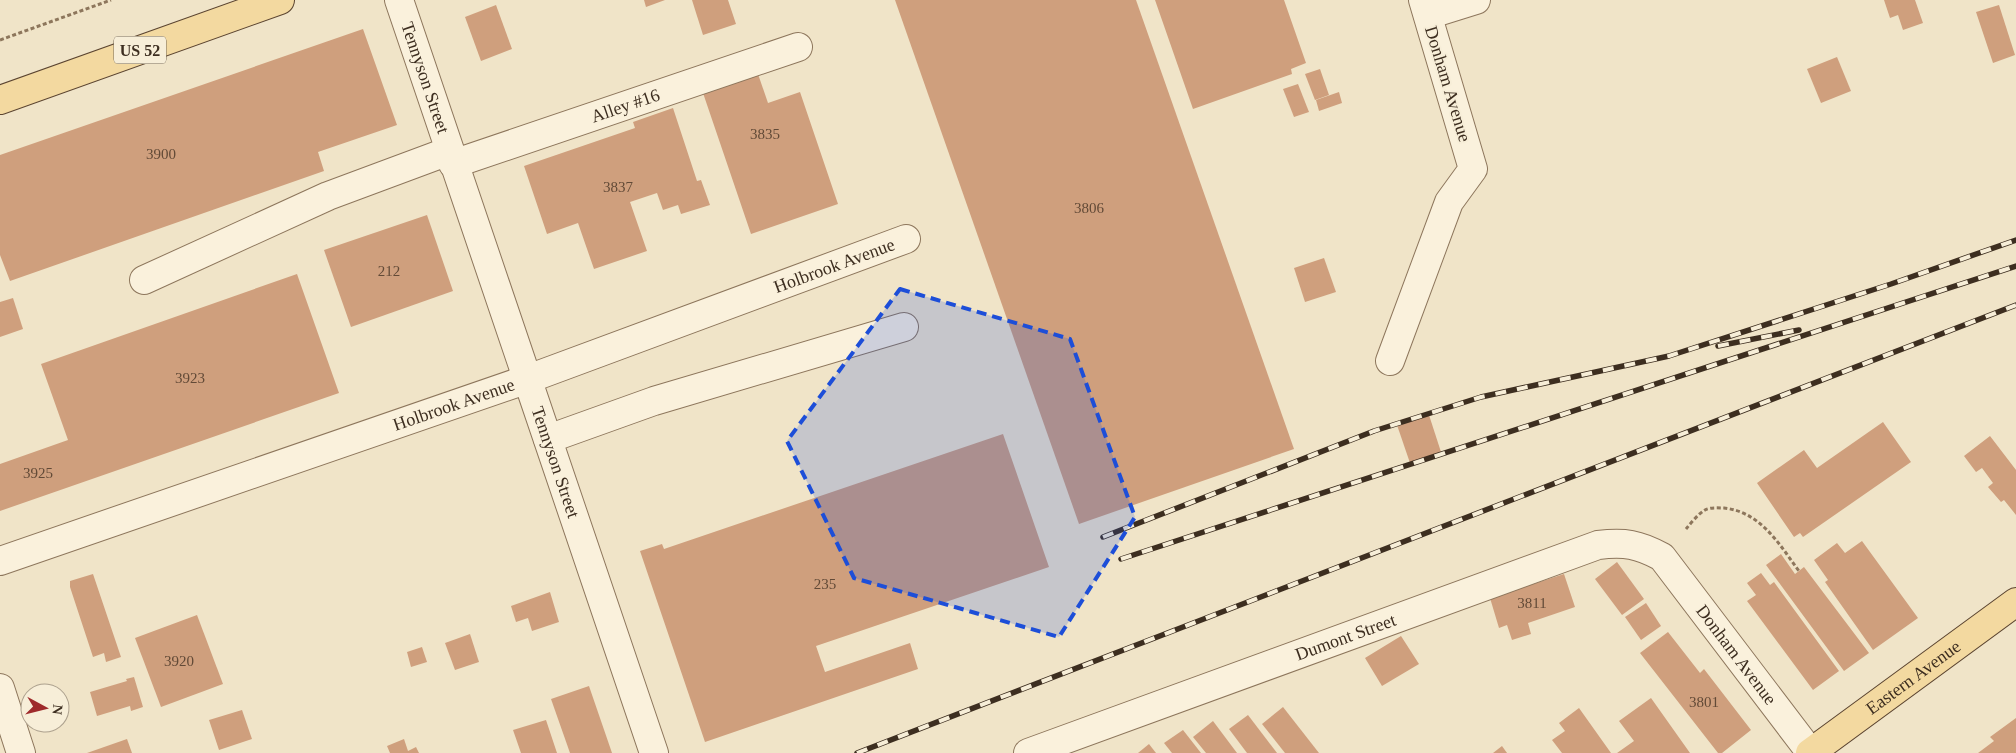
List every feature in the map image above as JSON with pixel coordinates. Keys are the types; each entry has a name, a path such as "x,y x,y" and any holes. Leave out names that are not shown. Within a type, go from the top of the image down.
{"main road":[{"name":"US 52","path":"0,100 280,0"},
{"name":"Eastern Avenue","path":"1810,753 2016,602"}],"street":[{"name":"Tennyson Street","path":"398,0 654,753"},
{"path":"1425,8 1476,0"},
{"name":"Donham Avenue","path":"1390,361 1450,202 1473,169 1425,8"},
{"name":"Alley #16","path":"144,280 328,196 798,47"},
{"name":"Holbrook Avenue","path":"0,561 528,379 906,239"},
{"path":"548,439 654,401 904,327"},
{"name":"Dumont Street","path":"1028,753 1598,545 1621,542 1643,547 1662,557"},
{"name":"Donham Avenue","path":"1662,557 1810,753"},
{"path":"0,688 21,753"}],"path":[{"path":"0,40 111,0"},
{"path":"1686,529 1706,510 1717,508 1736,510 1755,519 1774,536 1798,571"}],"highlighted area":[{"path":"900,289 1070,339 1135,517 1059,637 854,578 787,441"}],"building":[{"path":"644,0 665,0 646,7"},
{"path":"692,0 728,0 736,24 703,35"},
{"path":"895,0 1136,0 1294,449 1079,524"},
{"path":"1155,0 1284,0 1306,63 1291,69 1292,74 1193,109"},
{"path":"1884,0 1915,0 1923,23 1903,30 1898,15 1890,18"},
{"path":"496,5 512,49 481,61 465,17"},
{"path":"1999,5 2015,55 1993,63 1976,12"},
{"path":"363,29 397,125 318,152 324,171 10,281 0,255 0,155"},
{"path":"1837,57 1851,91 1821,103 1807,69"},
{"path":"1320,69 1329,95 1315,100 1305,74"},
{"path":"758,74 768,103 800,92 838,204 751,234 703,93"},
{"path":"1298,84 1309,112 1294,117 1283,89"},
{"path":"1339,92 1342,103 1319,111 1316,100"},
{"path":"673,108 697,181 701,180 710,205 681,214 678,205 663,210 657,193 630,202 647,251 594,269 578,223 547,234 524,166 635,128 633,122"},
{"path":"427,215 453,291 351,327 324,250"},
{"path":"1324,258 1336,292 1305,302 1294,268"},
{"path":"297,274 339,393 0,511 0,464 68,440 41,364"},
{"path":"13,298 23,329 0,337 0,302"},
{"path":"1429,415 1441,452 1410,463 1397,425"},
{"path":"1883,422 1911,462 1803,537 1800,533 1794,537 1757,483 1804,450 1817,468"},
{"path":"1003,434 1049,567 816,646 825,672 910,643 918,669 705,742 640,551 662,544 664,549"},
{"path":"1990,436 2016,470 2016,515 2004,500 2001,502 1988,487 1993,483 1982,468 1976,472 1964,456"},
{"path":"1862,541 1918,618 1873,650 1825,582 1828,580 1814,560 1837,543 1845,553"},
{"path":"1781,554 1795,574 1804,567 1869,653 1844,671 1766,565"},
{"path":"1617,562 1644,599 1622,615 1595,579"},
{"path":"1761,573 1770,585 1774,582 1839,671 1813,690 1747,601 1756,595 1747,583"},
{"path":"93,574 121,657 106,662 104,653 93,657 70,587 70,581"},
{"path":"1564,574 1575,607 1528,623 1531,634 1512,640 1507,625 1499,628 1490,598"},
{"path":"550,592 559,622 532,631 528,618 516,622 511,606"},
{"path":"1646,603 1661,626 1641,640 1625,617"},
{"path":"197,615 223,684 161,707 135,638"},
{"path":"1668,632 1700,673 1704,669 1751,730 1722,753 1718,753 1640,653"},
{"path":"470,634 479,662 455,670 445,643"},
{"path":"1401,636 1419,664 1382,686 1365,658"},
{"path":"422,647 427,662 411,667 407,652"},
{"path":"134,677 143,707 131,711 130,706 97,716 90,692 127,681 126,679"},
{"path":"589,686 612,753 570,753 551,699"},
{"path":"1651,698 1690,753 1617,753 1634,741 1619,721"},
{"path":"1283,707 1319,753 1285,753 1262,724"},
{"path":"1579,708 1611,753 1562,753 1552,740 1565,731 1559,723"},
{"path":"242,710 252,739 219,750 209,720"},
{"path":"1248,715 1277,753 1247,753 1229,729"},
{"path":"2016,718 2016,753 1978,753 1994,741 1990,737"},
{"path":"546,720 557,753 521,753 513,730"},
{"path":"1213,721 1237,753 1206,753 1193,737"},
{"path":"1183,730 1201,753 1172,753 1164,743"},
{"path":"127,739 132,753 87,753"},
{"path":"404,739 408,751 416,747 419,753 390,753 387,746"},
{"path":"1149,744 1156,753 1138,753"},
{"path":"1502,746 1507,753 1493,753"}],"railway":[{"path":"1103,537 1374,431 1481,397 1669,356 1891,284 2016,240"},
{"path":"1121,559 2016,266"},
{"path":"857,753 2016,305"},
{"path":"1718,346 1799,330"}]}
